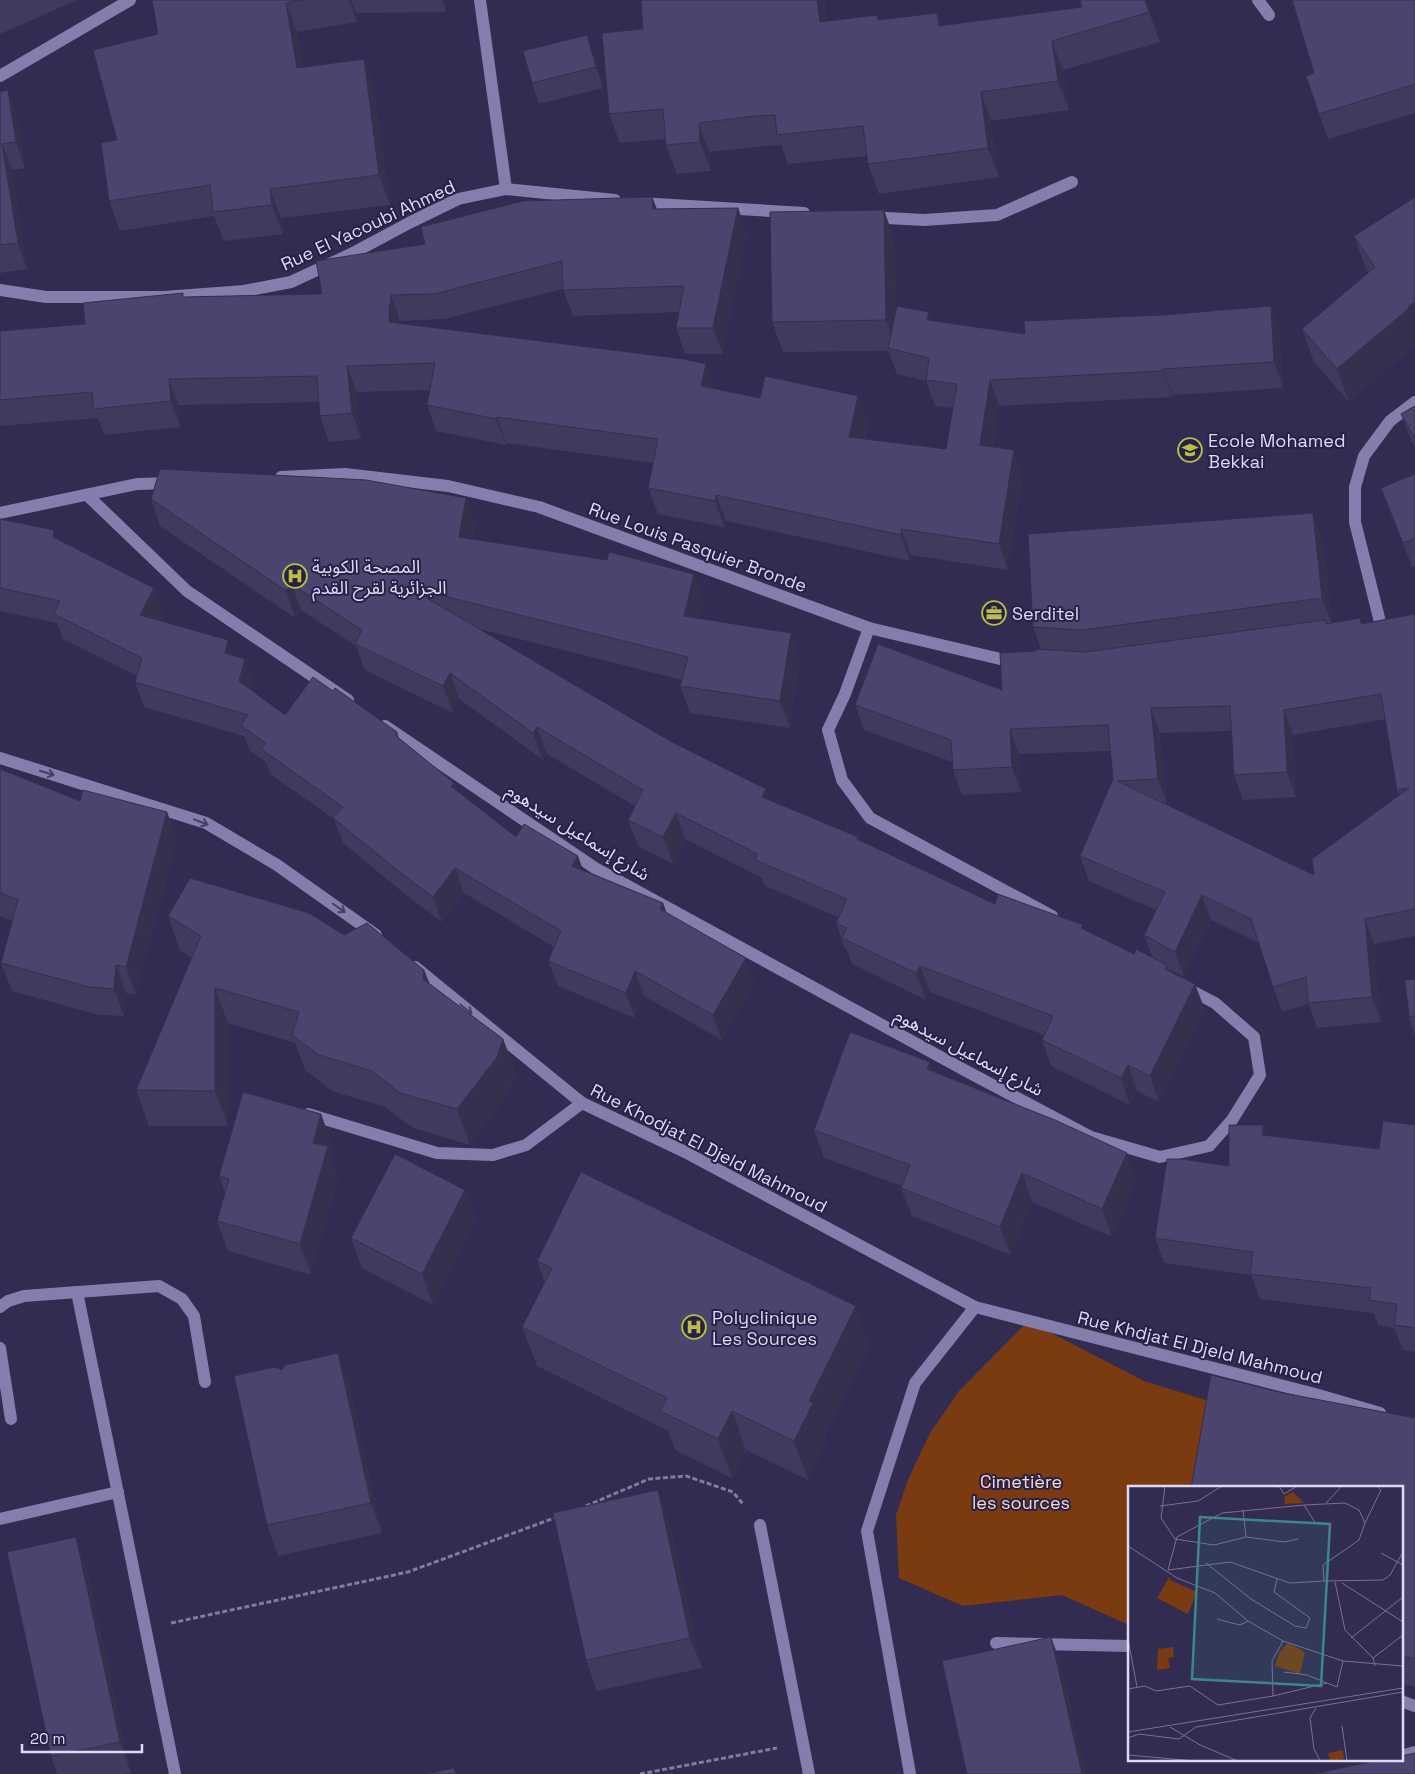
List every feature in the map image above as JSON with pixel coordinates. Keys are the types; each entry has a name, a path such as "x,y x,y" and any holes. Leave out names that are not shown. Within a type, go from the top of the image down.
{"street":[{"path":"0,76 130,0"},
{"path":"480,0 506,189"},
{"path":"1258,0 1269,15"},
{"path":"855,216 924,220 997,215 1072,182"},
{"name":"Rue El Yacoubi Ahmed","path":"0,290 46,297 164,297 244,292 291,282 351,254 458,199 506,189 647,204 815,214"},
{"path":"1415,402 1390,421 1364,456 1355,487 1355,522 1377,631 1415,630"},
{"name":"Rue Louis Pasquier Bronde","path":"266,478 345,474 448,486 539,507 869,628 1013,663 1033,664"},
{"path":"0,513 88,496 137,484 186,482"},
{"path":"88,496 187,591 358,707"},
{"path":"869,628 828,730 842,780 870,818 1060,920"},
{"name":"شارع إسماعيل سيدهوم","path":"374,718 595,868 968,1072 1091,1137 1160,1156 1209,1146 1232,1120 1260,1075 1254,1037 1215,1003 1172,980"},
{"path":"0,758 206,823 277,864 385,942"},
{"name":"Rue Khodjat El Djeld Mahmoud","path":"408,961 582,1103 685,1152 975,1308"},
{"path":"297,1110 334,1123 437,1153 494,1155 526,1144 582,1103"},
{"path":"0,1307 8,1301 24,1296 159,1286 182,1299 194,1316 205,1382"},
{"path":"77,1292 175,1774"},
{"path":"910,1774 867,1531 915,1383 975,1308"},
{"name":"Rue Khdjat El Djeld Mahmoud","path":"975,1308 1316,1394 1388,1416"},
{"path":"0,1348 12,1419"},
{"path":"0,1519 118,1492"},
{"path":"760,1524 809,1774"},
{"path":"996,1643 1128,1646"},
{"path":"1402,1701 1415,1706"},
{"path":"1402,1756 1415,1752"}],"path":[{"path":"580,1509 649,1479 686,1476 732,1492 760,1524"},
{"path":"146,1629 408,1572 561,1516"},
{"path":"640,1774 803,1743"}],"green space":[{"name":"Cimetière les sources","path":"1028,1321 1144,1381 1222,1405 1207,1486 1128,1486 1128,1625 1062,1595 963,1606 899,1578 896,1515 908,1480 930,1433 959,1391"}],"building":[{"path":"152,0 303,0 286,3 297,68 364,59 379,175 270,189 272,205 213,212 210,185 109,201 101,143 117,140 93,50 158,34"},
{"path":"641,0 817,0 820,22 877,15 878,20 937,13 939,26 1082,7 1080,0 1145,0 1149,12 1052,41 1058,81 981,92 988,148 868,164 863,126 777,135 775,115 755,116 699,123 700,142 666,145 663,109 609,114 602,33 643,29"},
{"path":"1292,0 1415,0 1415,84 1319,114 1306,76 1314,73"},
{"path":"587,35 596,67 532,83 523,51"},
{"path":"8,90 16,142 2,144 18,243 0,245 0,92"},
{"path":"652,197 653,209 738,208 713,328 676,328 684,286 563,290 562,261 434,294 391,295 390,305 388,305 390,306 389,322 684,359 706,364 701,386 760,398 765,376 858,396 849,437 946,449 957,384 926,380 929,358 888,348 897,306 929,312 927,320 1025,334 1024,321 1163,315 1271,306 1274,362 1163,369 1163,371 990,380 980,445 1014,450 999,544 901,529 901,535 716,495 715,501 648,488 658,439 497,417 496,419 427,405 435,363 347,366 352,413 320,416 317,376 169,379 171,401 94,409 92,392 0,400 0,331 85,324 83,303 183,293 183,297 322,294 316,261 425,244 421,227 523,201"},
{"path":"1415,197 1415,302 1337,369 1302,329 1375,267 1354,236"},
{"path":"884,210 886,320 772,322 770,212"},
{"path":"1415,406 1415,439 1401,414"},
{"path":"160,469 366,480 466,498 459,537 607,560 609,552 694,574 684,616 791,633 780,701 680,686 688,657 408,587 670,741 766,789 762,797 858,837 857,839 995,904 998,894 1083,925 1081,928 1134,954 1136,949 1167,965 1165,969 1195,984 1150,1076 1128,1065 1121,1078 1042,1040 1053,1016 920,966 916,973 842,938 847,928 836,923 847,899 755,860 758,854 676,813 663,837 628,820 643,790 537,727 533,733 450,673 443,686 355,644 362,630 291,584 286,591 151,499"},
{"path":"1415,474 1415,538 1403,543 1381,488"},
{"path":"1313,513 1322,598 1082,630 1033,627 1028,534"},
{"path":"0,519 54,530 53,537 154,588 140,615 228,640 225,653 245,659 239,681 285,715 313,677 333,691 335,688 397,732 395,735 454,783 451,786 516,837 524,824 578,856 572,866 663,903 660,909 746,958 713,1015 635,971 626,993 548,961 561,931 455,868 433,897 333,818 343,807 261,749 266,743 241,726 248,715 135,682 142,658 54,614 60,601 0,588"},
{"path":"1415,614 1415,909 1365,919 1372,997 1308,1003 1306,977 1273,987 1251,919 1202,895 1175,952 1144,935 1165,892 1080,856 1113,779 1108,725 1010,729 1012,767 953,770 951,740 855,705 878,644 1002,690 1000,653 1036,651 1036,649 1085,652 1325,620 1326,624 1360,618 1361,624","holes":["1381,694 1397,790 1409,788 1312,859 1314,875 1117,781 1158,779 1151,708 1230,706 1234,775 1287,772 1284,710"]},
{"path":"0,769 80,801 83,790 167,812 126,967 116,965 114,989 89,987 1,963 18,900 0,892"},
{"path":"190,878 309,913 344,935 367,923 424,970 423,979 503,1039 497,1057 457,1109 400,1093 372,1071 319,1055 292,1035 299,1012 215,988 215,1091 136,1090 201,936 168,916"},
{"path":"1415,979 1415,1016 1409,1017 1405,980"},
{"path":"850,1032 930,1062 927,1069 1055,1120 1127,1153 1102,1209 1022,1173 1000,1227 901,1188 910,1165 814,1130"},
{"path":"243,1092 321,1114 313,1143 328,1146 300,1244 217,1221 229,1179 219,1176"},
{"path":"1383,1121 1415,1125 1415,1328 1394,1325 1397,1304 1369,1300 1371,1288 1250,1274 1253,1252 1155,1238 1167,1159 1181,1159 1229,1166 1229,1125 1263,1125 1263,1135 1379,1149"},
{"path":"395,1154 465,1190 422,1274 351,1238"},
{"name":"Polyclinique Les Sources","path":"581,1172 856,1306 809,1401 813,1403 794,1441 732,1411 718,1439 660,1411 667,1398 522,1327 552,1268 537,1261"},
{"path":"338,1353 371,1503 267,1525 234,1376 274,1367 282,1370 285,1365"},
{"path":"1211,1375 1283,1393 1415,1418 1415,1659 1402,1656 1402,1486 1191,1486"},
{"path":"658,1490 690,1638 586,1660 553,1513"},
{"path":"76,1537 120,1742 51,1756 7,1552"},
{"path":"1051,1637 1082,1774 967,1774 942,1661"},
{"path":"1415,1753 1415,1774 1314,1774 1370,1762 1402,1762 1402,1756"},
{"path":"454,1768 456,1774 426,1774"}],"place":[{"name":"Ecole Mohamed Bekkai","path":"1190,450"},
{"name":"المصحة الكوبية الجزائرية لقرح القدم","path":"295,576"},
{"name":"Serditel","path":"994,613"},
{"name":"Polyclinique Les Sources","path":"694,1327"}]}
